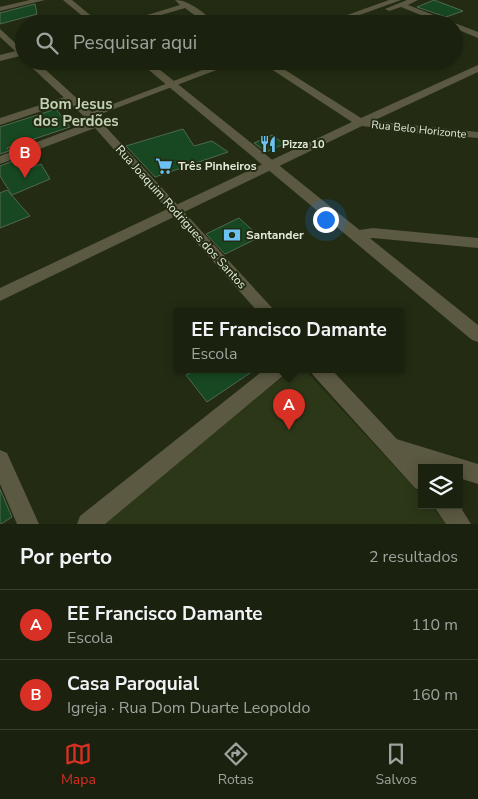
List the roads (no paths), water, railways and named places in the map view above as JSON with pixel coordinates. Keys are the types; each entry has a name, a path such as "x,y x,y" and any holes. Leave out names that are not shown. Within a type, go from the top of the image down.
{"street":[{"path":"0,9 41,0"},
{"path":"67,0 86,15"},
{"path":"180,0 200,15"},
{"path":"356,15 400,2 414,0"},
{"path":"368,15 400,2 430,15"},
{"path":"152,15 187,5"},
{"path":"463,29 478,35"},
{"name":"Rua Joaquim Rodrigues dos Santos","path":"0,32 15,46"},
{"path":"0,58 15,56"},
{"path":"0,295 268,165 478,68"},
{"name":"Rua Joaquim Rodrigues dos Santos","path":"40,70 89,116 263,308"},
{"path":"154,70 478,335"},
{"path":"0,160 89,116 195,70"},
{"path":"168,82 206,70"},
{"path":"278,70 360,122"},
{"path":"0,122 70,98"},
{"name":"Rua Belo Horizonte","path":"360,122 415,130 478,135"},
{"path":"357,235 373,233 478,243"},
{"path":"88,524 273,373"},
{"path":"323,373 418,476"},
{"path":"393,448 445,464"},
{"path":"0,460 28,524"},
{"path":"463,470 478,474"},
{"path":"447,509 460,524"}],"place":[{"name":"Pizza 10","path":"268,144"},
{"name":"Três Pinheiros","path":"164,166"},
{"name":"Casa Paroquial","path":"25,178"},
{"name":"Santander","path":"232,235"},
{"name":"EE Francisco Damante","path":"289,430"}],"district":[{"name":"Bom Jesus dos Perdões","path":"76,112"}]}
